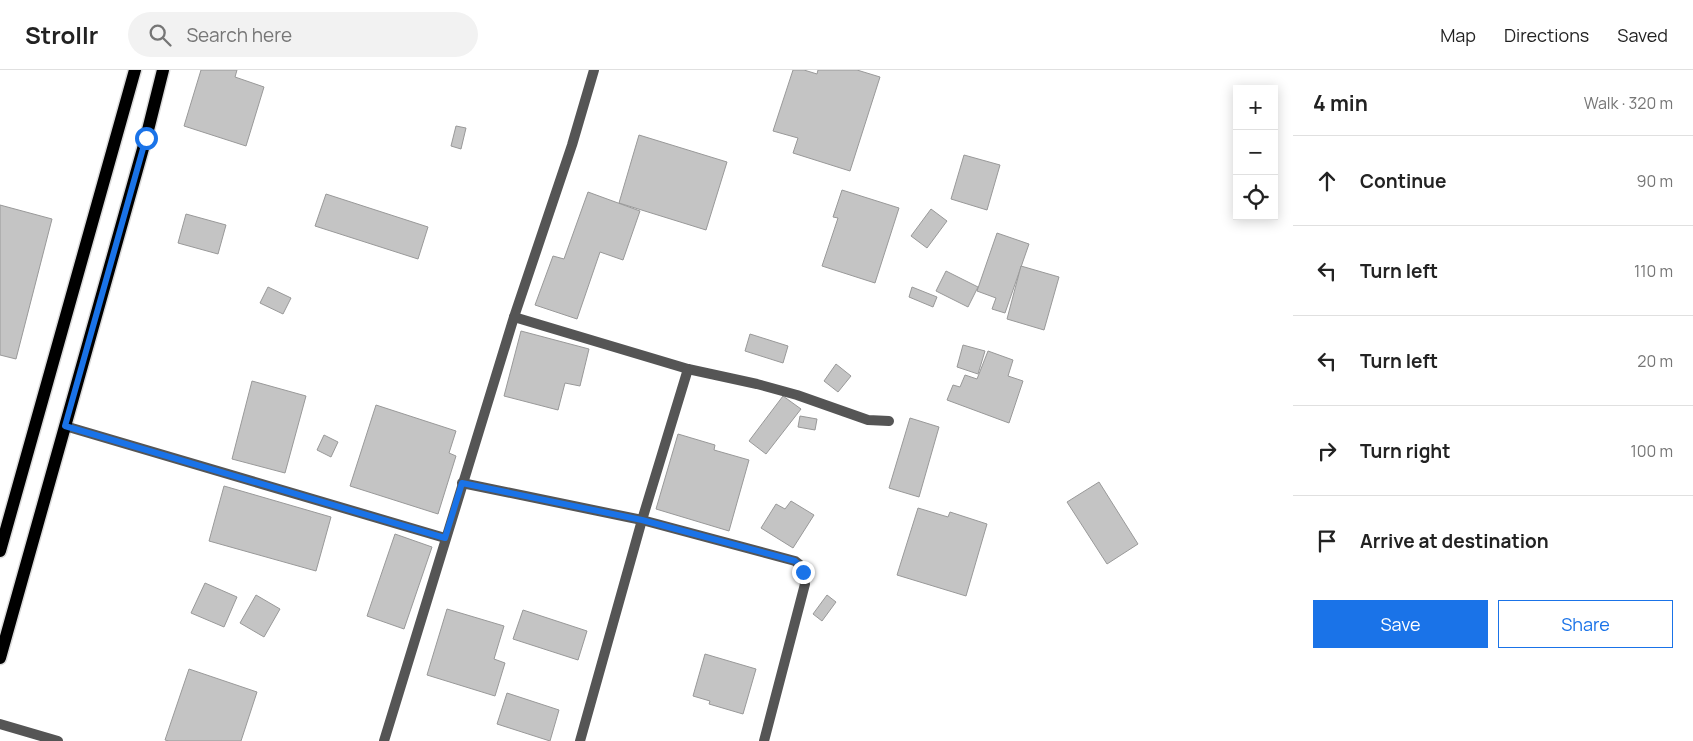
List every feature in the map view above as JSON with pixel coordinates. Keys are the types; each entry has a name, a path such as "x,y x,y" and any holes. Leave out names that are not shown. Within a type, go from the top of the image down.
{"main road":[{"path":"0,551 135,70"},
{"path":"0,658 146,138 163,70"}],"street":[{"path":"384,741 462,483 514,317 572,145 594,70"},
{"path":"514,317 688,369 758,384 797,395 868,420 889,421"},
{"path":"580,741 642,520 688,369"},
{"path":"65,426 445,538"},
{"path":"462,483 642,520 795,561 800,565 805,584 764,741"},
{"path":"0,724 58,741"}],"building":[{"path":"201,70 237,70 235,77 264,87 246,146 184,126"},
{"path":"793,70 804,70 817,74 818,70 857,70 880,77 850,171 793,153 798,138 773,131"},
{"path":"456,126 466,128 461,149 451,146"},
{"path":"639,135 727,162 706,230 619,203"},
{"path":"964,155 1000,165 987,210 951,199"},
{"path":"842,190 899,208 875,283 822,266 838,218 833,217"},
{"path":"588,192 640,211 623,260 600,252 577,319 535,305 553,256 564,259"},
{"path":"326,194 428,227 418,259 315,226"},
{"path":"0,205 52,219 16,359 0,355"},
{"path":"931,209 947,221 927,248 911,236"},
{"path":"186,214 226,225 218,254 178,243"},
{"path":"997,233 1029,244 1005,313 992,309 996,298 977,291"},
{"path":"1021,266 1059,277 1044,330 1007,319"},
{"path":"946,271 978,287 968,307 936,291"},
{"path":"268,287 291,298 283,314 260,303"},
{"path":"912,287 937,297 933,307 909,297"},
{"path":"521,331 589,349 580,386 565,383 558,410 504,396"},
{"path":"750,334 788,346 783,363 745,351"},
{"path":"963,345 985,351 978,374 957,367"},
{"path":"988,351 1013,360 1008,376 1023,381 1009,423 947,400 953,385 960,387 965,375 977,379"},
{"path":"836,364 851,376 838,392 824,381"},
{"path":"252,381 306,396 285,473 232,459"},
{"path":"783,396 801,409 766,454 749,441"},
{"path":"376,405 456,431 449,453 456,456 438,514 350,486"},
{"path":"800,416 817,419 815,430 798,427"},
{"path":"910,418 939,427 919,497 889,488"},
{"path":"678,434 715,445 714,450 749,460 729,531 656,509"},
{"path":"324,435 338,442 331,457 317,450"},
{"path":"1099,482 1138,544 1107,564 1067,502"},
{"path":"224,486 331,517 316,571 209,541"},
{"path":"791,501 814,515 793,548 761,528 776,504 785,509"},
{"path":"918,508 948,517 950,512 987,524 966,596 897,575"},
{"path":"395,534 432,547 404,629 367,616"},
{"path":"205,583 237,597 224,627 191,613"},
{"path":"256,595 280,609 264,637 240,623"},
{"path":"827,595 836,602 822,621 813,614"},
{"path":"447,609 504,626 494,659 505,663 495,696 427,675"},
{"path":"523,610 587,631 578,660 513,639"},
{"path":"705,654 756,669 743,714 709,704 710,701 693,696"},
{"path":"189,669 257,692 241,741 165,740"},
{"path":"507,693 559,710 550,741 497,724"}],"route":[{"path":"146,138 65,426 445,538 462,483 642,520 795,561 800,565 803,572"}]}
